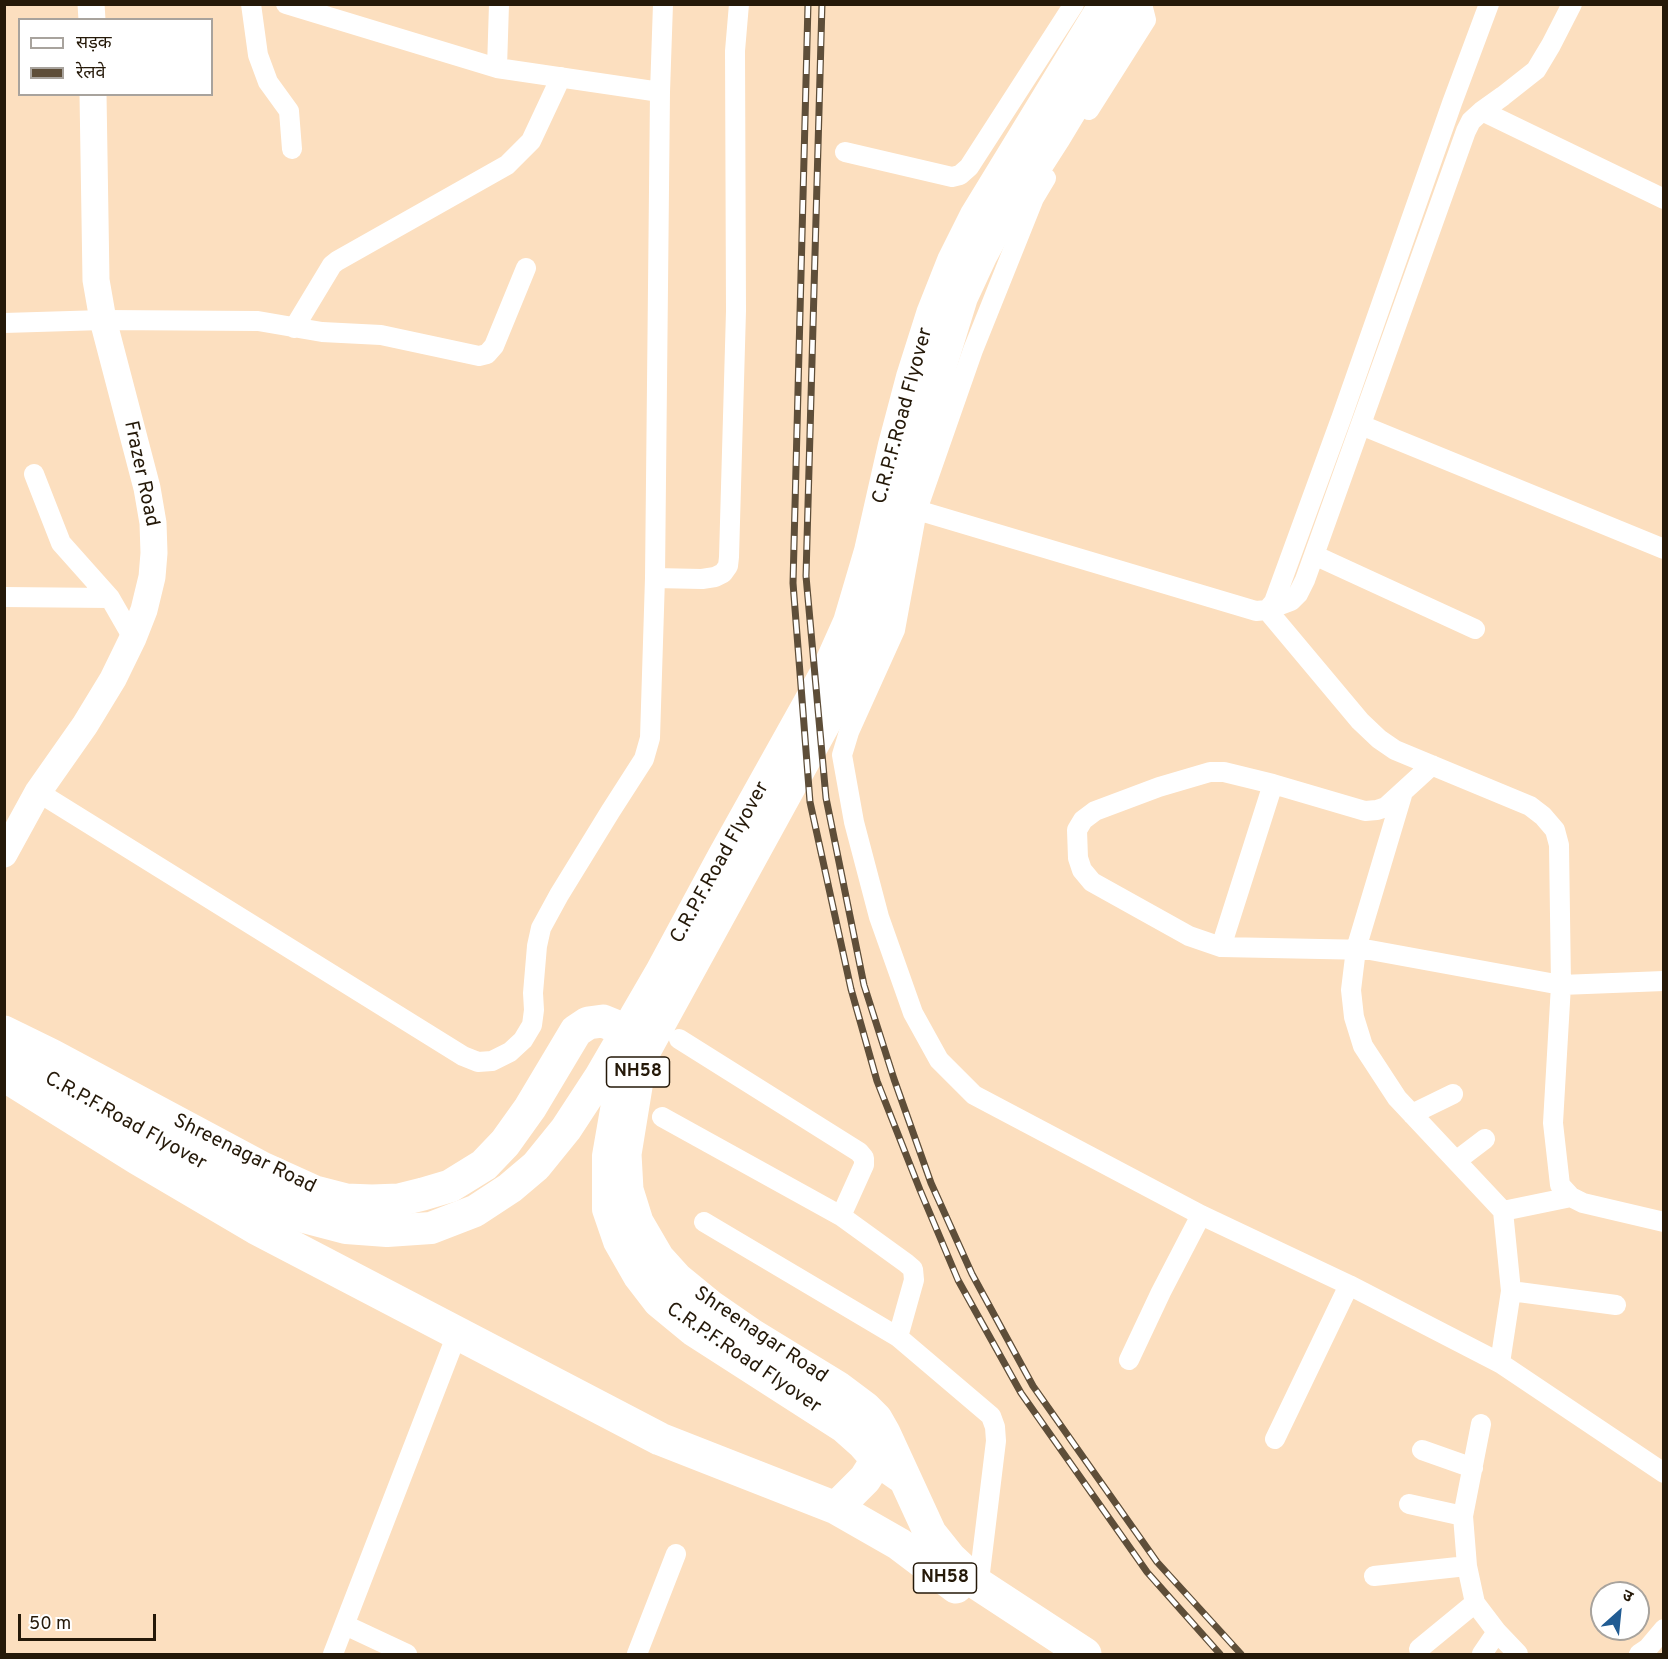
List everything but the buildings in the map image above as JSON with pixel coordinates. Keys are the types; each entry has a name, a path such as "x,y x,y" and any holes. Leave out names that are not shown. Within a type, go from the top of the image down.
{"highway":[{"name":"Shreenagar Road","path":"4,1032 262,1168 315,1192 346,1200 372,1201 399,1200 432,1192 450,1186 484,1165 505,1143 530,1108 576,1031 588,1023 603,1021 625,1030 633,1037 638,1047 640,1062 625,1154 627,1190 637,1222 658,1258 677,1279 710,1306 752,1335 837,1387 876,1419 930,1533 938,1544 977,1593 1050,1654"},
{"name":"Shreenagar Road","path":"14,1067 137,1158 256,1228 660,1439 836,1508 977,1593 1085,1654"},
{"path":"836,1508 865,1479 870,1452"}],"main road":[{"name":"C.R.P.F.Road Flyover","path":"906,1480 870,1452 844,1427 693,1330 659,1302 639,1276 619,1241 608,1209 608,1156 616,1110 624,1089 854,670 879,611 917,447 963,297 994,230 1066,94 1105,4"},
{"name":"C.R.P.F.Road Flyover","path":"14,1067 264,1199 304,1216 346,1228 387,1231 431,1228 475,1210 510,1188 536,1166 566,1129 600,1077 661,972 828,669 849,622 870,551 894,445 932,314 953,261 976,215 1135,4"}],"street":[{"path":"251,4 258,55 268,82 289,111 292,149"},
{"path":"286,4 497,68 660,92"},
{"path":"497,68 499,4"},
{"path":"38,792 463,1056 478,1062 492,1061 510,1052 523,1040 532,1025 537,946 541,928 587,849 644,759 650,738 655,578 663,4"},
{"path":"655,578 715,577 723,573 728,566 736,311 735,51 739,4"},
{"path":"845,152 952,177 960,175 969,167 1074,4"},
{"path":"1143,4 1146,20 1034,198 974,350 917,510 894,630 849,732 842,756 854,822 879,917 913,1013 939,1060 974,1095 1201,1215 1349,1285 1500,1363 1664,1473"},
{"path":"1267,610 1274,602 1489,4"},
{"path":"917,510 1256,611 1291,602 1298,594 1314,555 1466,131 1471,121 1482,111 1536,70 1572,4"},
{"path":"294,328 337,261 507,165 531,141 561,77"},
{"name":"Frazer Road","path":"7,849 38,792 85,725 113,679 144,610 152,577 153,523 147,488 103,320 96,280 93,96"},
{"path":"1482,111 1664,199"},
{"path":"4,322 258,321 322,332 381,335 479,356 487,354 494,346 526,267"},
{"path":"1361,425 1664,549"},
{"path":"34,474 61,543 110,598 133,638"},
{"path":"1314,555 1476,629"},
{"path":"4,597 110,598"},
{"path":"1267,610 1360,721 1379,739 1395,750 1530,806 1555,830 1559,845 1561,985 1553,1123 1560,1185 1571,1197 1583,1203 1664,1222"},
{"path":"1432,765 1386,807 1365,811 1273,784 1224,772 1210,772 1159,787 1095,811 1083,820 1077,830 1078,858 1082,870 1092,882 1189,936 1221,947 1370,950 1561,985 1664,981"},
{"path":"1221,947 1273,784"},
{"path":"1404,791 1356,949 1351,990 1354,1017 1363,1046 1397,1098 1503,1211 1511,1291 1500,1363"},
{"path":"679,1039 859,1152 864,1158 864,1165 840,1216"},
{"path":"1412,1114 1453,1094"},
{"path":"662,1117 840,1216 913,1269 914,1280 898,1337"},
{"path":"1456,1161 1485,1139"},
{"path":"1503,1211 1571,1197"},
{"path":"1129,1360 1201,1215"},
{"path":"704,1222 898,1337 991,1416 996,1441 977,1593"},
{"path":"1275,1439 1349,1285"},
{"path":"1511,1291 1616,1305"},
{"path":"333,1654 457,1334"},
{"path":"1481,1424 1463,1516 1467,1566 1476,1603 1497,1632 1518,1654"},
{"path":"1422,1450 1473,1468"},
{"path":"1409,1504 1463,1516"},
{"path":"637,1654 676,1554"},
{"path":"1374,1576 1467,1566"},
{"path":"1419,1648 1476,1603"},
{"path":"345,1625 407,1654"},
{"path":"1646,1652 1664,1629"},
{"path":"1482,1654 1497,1632"}],"railway":[{"path":"808,4 793,583 810,802 851,989 877,1081 958,1280 1021,1393 1147,1572 1220,1654"},
{"path":"822,4 806,576 826,798 864,985 931,1183 972,1274 1033,1386 1157,1562 1241,1654"}]}
